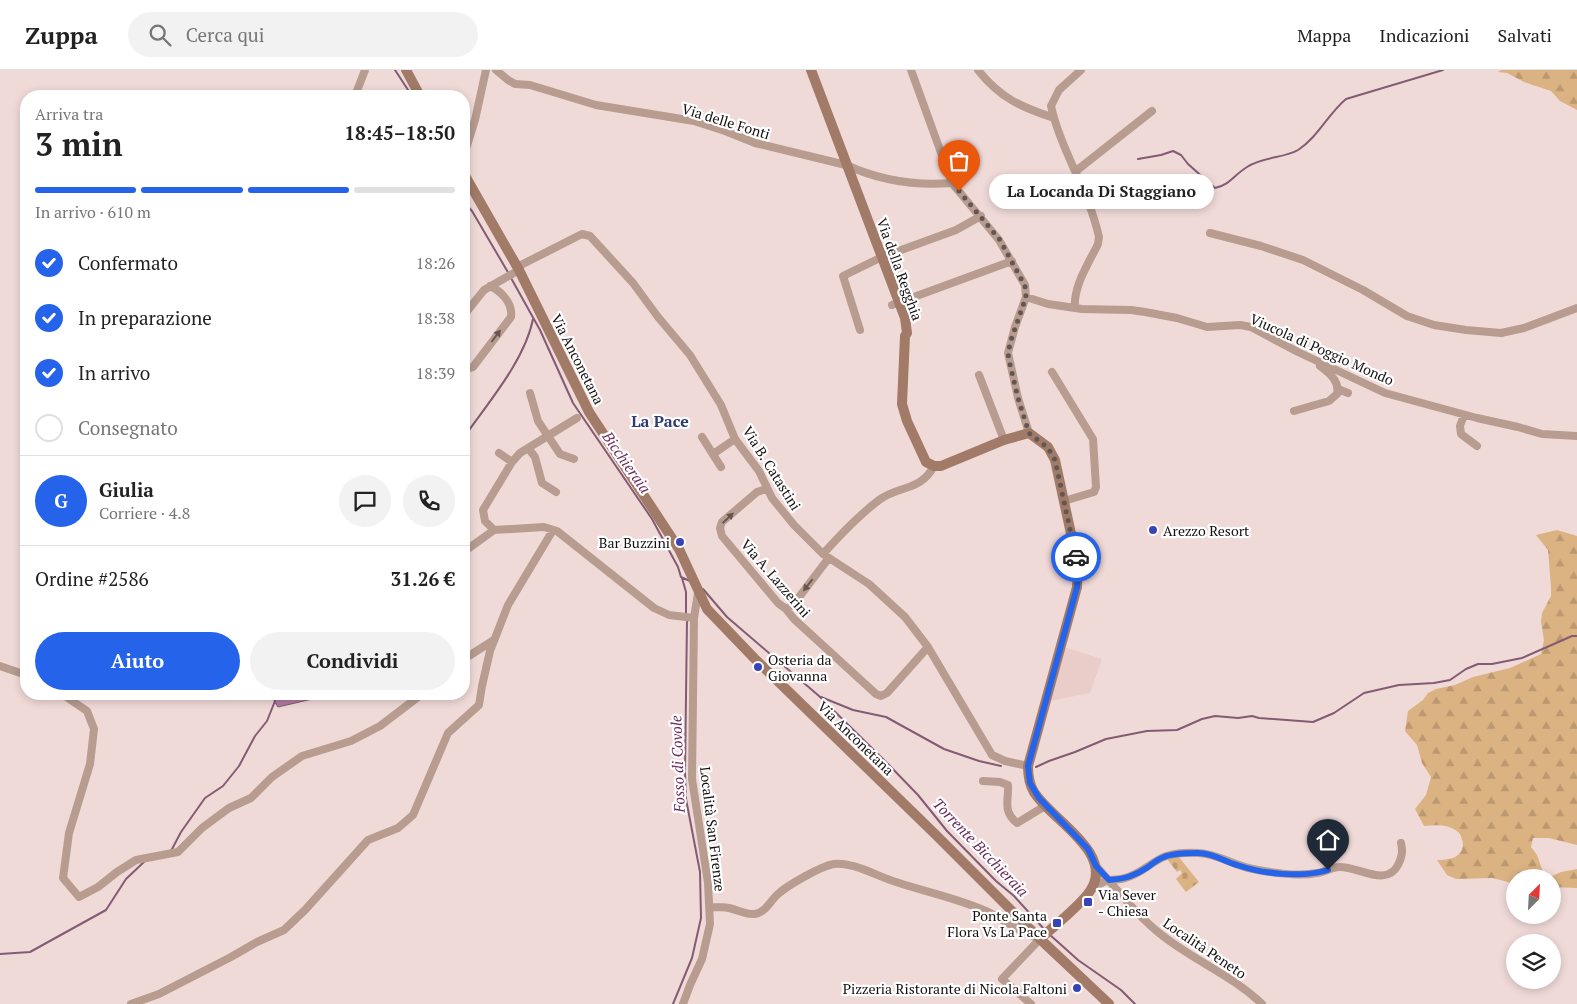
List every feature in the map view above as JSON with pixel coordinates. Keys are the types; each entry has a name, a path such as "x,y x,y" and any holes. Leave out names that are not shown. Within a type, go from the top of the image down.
{"main road":[{"path":"406,70 417,90"},
{"name":"Via della Regghia","path":"811,70 882,256 896,303 906,322 907,333 905,336 902,404 922,456 926,462 934,466"},
{"name":"Via Anconetana","path":"470,185 517,270 588,412 679,549 702,602 755,659 935,834 1045,934 1109,1004"},
{"path":"934,466 941,466 1004,440 1029,433 1052,452 1055,460 1078,566 1077,587 1028,766 1030,783 1033,790 1045,806 1088,849 1096,866 1096,875 1090,891 1045,934"}],"street":[{"path":"357,90 365,70"},
{"path":"470,136 486,70"},
{"name":"Via delle Fonti","path":"496,70 515,84 530,85 596,105 694,122 755,143 846,165 903,182 938,184 952,182"},
{"path":"911,70 952,182 1000,240 1025,286 1026,297 1008,353 1018,398 1029,433"},
{"path":"978,70 989,84 1012,102 1054,118"},
{"path":"1075,308 1074,301 1077,290 1098,244 1098,237 1076,171 1054,118 1051,106 1059,90 1081,70"},
{"path":"1076,171 1152,111"},
{"path":"860,330 843,276 882,256 956,230 981,216"},
{"path":"1210,233 1278,251 1303,260 1356,286 1407,316 1434,325 1501,333 1524,328 1577,308"},
{"name":"Via B. Catastini","path":"470,308 484,290 490,286 582,234 590,236 633,283 658,317 690,355 721,405 735,439 761,475 766,489 794,525 826,557 869,584 905,617 928,647 992,754 1005,761 1028,766"},
{"path":"896,303 1012,261"},
{"path":"470,368 473,367 511,317 511,309 502,292 490,286"},
{"name":"Viucola di Poggio Mondo","path":"1026,297 1048,304 1075,308 1145,312 1177,318 1207,328 1240,325 1251,327 1385,393 1542,434 1577,436"},
{"path":"1294,411 1329,401 1336,396 1338,389 1331,375 1303,354"},
{"path":"1052,372 1092,439 1096,487 1094,492 1064,500"},
{"path":"978,375 1004,440"},
{"path":"1338,389 1348,393"},
{"path":"530,393 538,421 560,454 574,459"},
{"path":"1464,415 1460,426 1461,434 1477,446"},
{"path":"494,530 485,521 483,510 512,462 520,453 577,418"},
{"path":"702,438 721,467"},
{"path":"713,454 735,439"},
{"path":"528,448 535,457 542,484 556,492"},
{"path":"499,452 512,462"},
{"path":"786,609 792,605 843,532 881,498 892,492 911,488 922,482 930,474 934,466"},
{"name":"Via A. Lazzerini","path":"766,489 757,492 722,522 720,528 722,536 778,603 794,619 878,696 883,696 887,693 928,647"},
{"path":"470,547 494,530 544,527 563,534 654,608 669,616 692,618"},
{"path":"131,1004 158,994 231,958 257,942 284,930 305,910 368,840 398,828 413,815 448,733 479,704 494,640 508,605 553,530"},
{"name":"Località San Firenze","path":"683,1004 706,947 710,924 710,907 692,779 692,618 698,593"},
{"path":"470,655 494,640"},
{"path":"0,666 20,673"},
{"path":"71,700 87,711 94,729 90,764 69,834 63,878 79,897 98,887 136,860 178,852 202,828 229,808 251,798 272,777 302,756 351,741 380,726 414,700"},
{"path":"983,781 1000,782 1008,785 1007,807 1011,818 1017,823 1045,806"},
{"path":"1090,891 1097,885 1109,880 1124,879 1140,872 1165,856 1198,853 1216,855 1236,865 1254,870 1294,874 1317,873 1338,867 1354,869 1378,876 1389,875 1398,867 1403,854 1401,843"},
{"path":"710,907 730,908 749,914 757,914 778,894 798,880 834,864 843,864 951,897 987,912 1026,935 1045,934"},
{"name":"Località Peneto","path":"1096,866 1143,918 1164,937 1239,985 1262,1004"},
{"path":"1031,1004 1002,979 1045,934"}],"shaded area":[{"path":"1064,647 1102,659 1090,693 1050,701"}],"green space":[{"path":"1501,70 1577,70 1577,110 1560,101 1551,91 1524,82 1507,73 1498,72"},
{"path":"1557,530 1577,536 1577,845 1549,838 1533,838 1531,847 1537,855 1542,869 1506,869 1506,882 1493,878 1456,879 1447,875 1437,860 1450,859 1461,852 1463,843 1460,834 1446,826 1424,826 1415,809 1426,795 1431,777 1422,763 1417,745 1405,731 1408,711 1423,700 1428,693 1436,689 1510,668 1541,654 1544,640 1541,622 1542,613 1551,596 1551,587 1548,550 1536,535"},
{"path":"1178,856 1199,882 1186,892 1176,879 1182,873 1180,870 1177,872 1167,859"},
{"path":"1577,869 1577,888 1561,887 1561,872"}],"water":[{"path":"274,700 308,700 278,707"}],"waterway":[{"name":"Bicchieraia","path":"395,70 408,90"},
{"path":"1138,159 1173,151 1181,155 1188,164 1215,188 1220,187 1253,164 1266,159 1287,155 1298,150 1311,139 1346,99 1443,70"},
{"name":"Bicchieraia","path":"470,209 509,274"},
{"name":"Bicchieraia","path":"511,278 540,330 573,403 652,519 678,567 681,577 690,581"},
{"path":"470,429 514,365 529,334 533,319"},
{"name":"Fosso di Covole","path":"682,578 686,592 686,615"},
{"name":"Torrente Bicchieraia","path":"703,589 727,617 819,696 888,764 918,795 947,831 996,881 1014,896 1044,929"},
{"name":"Fosso di Covole","path":"673,1004 692,958 701,918 700,872 686,799 687,620"},
{"path":"1036,767 1106,739 1147,731 1177,730 1202,719 1215,716 1238,718 1252,716 1313,722 1334,713 1364,693 1399,685 1450,680 1466,669 1478,664 1492,664 1522,658 1572,636 1577,636"},
{"path":"821,697 853,710 886,717 944,749 1001,766"},
{"path":"171,851 181,832 205,798 223,786 239,766 255,736 267,721 275,701"},
{"path":"0,954 30,952 106,910 126,879 145,861"},
{"name":"Torrente Bicchieraia","path":"1049,934 1078,960 1121,990 1135,1004"}],"way so far":[{"path":"959,191 1000,240 1025,286 1026,297 1011,340 1008,353 1009,360 1029,433 1052,452 1055,460 1076,557"}],"place":[{"name":"La Locanda Di Staggiano","path":"959,191"},
{"name":"Arezzo Resort","path":"1153,530"},
{"name":"Bar Buzzini","path":"680,542"},
{"name":"Osteria da Giovanna","path":"758,667"},
{"name":"Via Sever - Chiesa","path":"1088,902"},
{"name":"Ponte Santa Flora Vs La Pace","path":"1057,923"},
{"name":"Pizzeria Ristorante di Nicola Faltoni","path":"1077,988"}],"district":[{"name":"La Pace","path":"660,421"}],"route":[{"path":"1076,557 1078,566 1077,587 1028,766 1030,783 1045,806 1088,849 1096,866 1109,880 1124,879 1140,872 1165,856 1198,853 1216,855 1236,865 1254,870 1294,874 1317,873 1328,870"}]}
